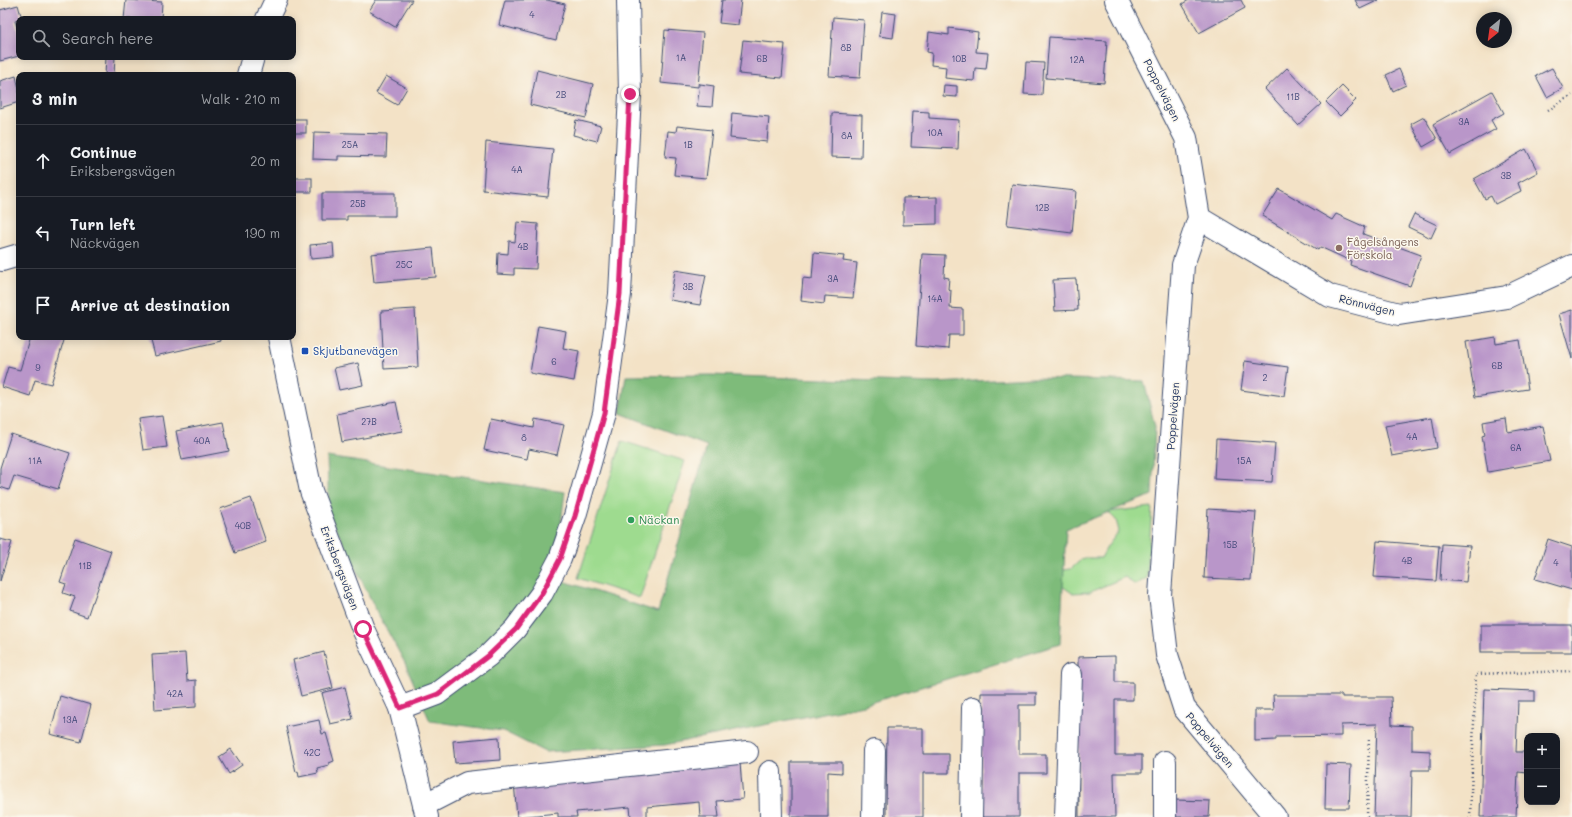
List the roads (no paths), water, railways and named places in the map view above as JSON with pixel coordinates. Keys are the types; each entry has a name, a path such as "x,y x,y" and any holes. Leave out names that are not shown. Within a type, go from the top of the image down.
{"street":[{"path":"268,16 276,0"},
{"path":"400,708 438,694 488,656 516,629 542,593 560,559 575,516 604,413 620,294 630,94 628,0"},
{"name":"Poppelvägen","path":"1116,0 1186,138 1199,218 1183,265 1182,273 1160,595 1167,655 1184,708 1274,817"},
{"path":"249,72 252,60"},
{"name":"Rönnvägen","path":"1199,218 1330,296 1399,314 1507,297 1572,266"},
{"name":"Eriksbergsvägen","path":"280,340 311,491 363,629 400,708 426,811"},
{"path":"1066,817 1071,675"},
{"path":"971,817 973,708"},
{"path":"873,817 874,751"},
{"path":"426,811 467,783 747,752"},
{"path":"1164,817 1165,762"},
{"path":"770,772 771,817"}],"place":[{"name":"Fågelsångens Förskola","path":"1339,248"},
{"name":"Skjutbanevägen","path":"305,351"},
{"name":"Näckan","path":"631,520"}]}
